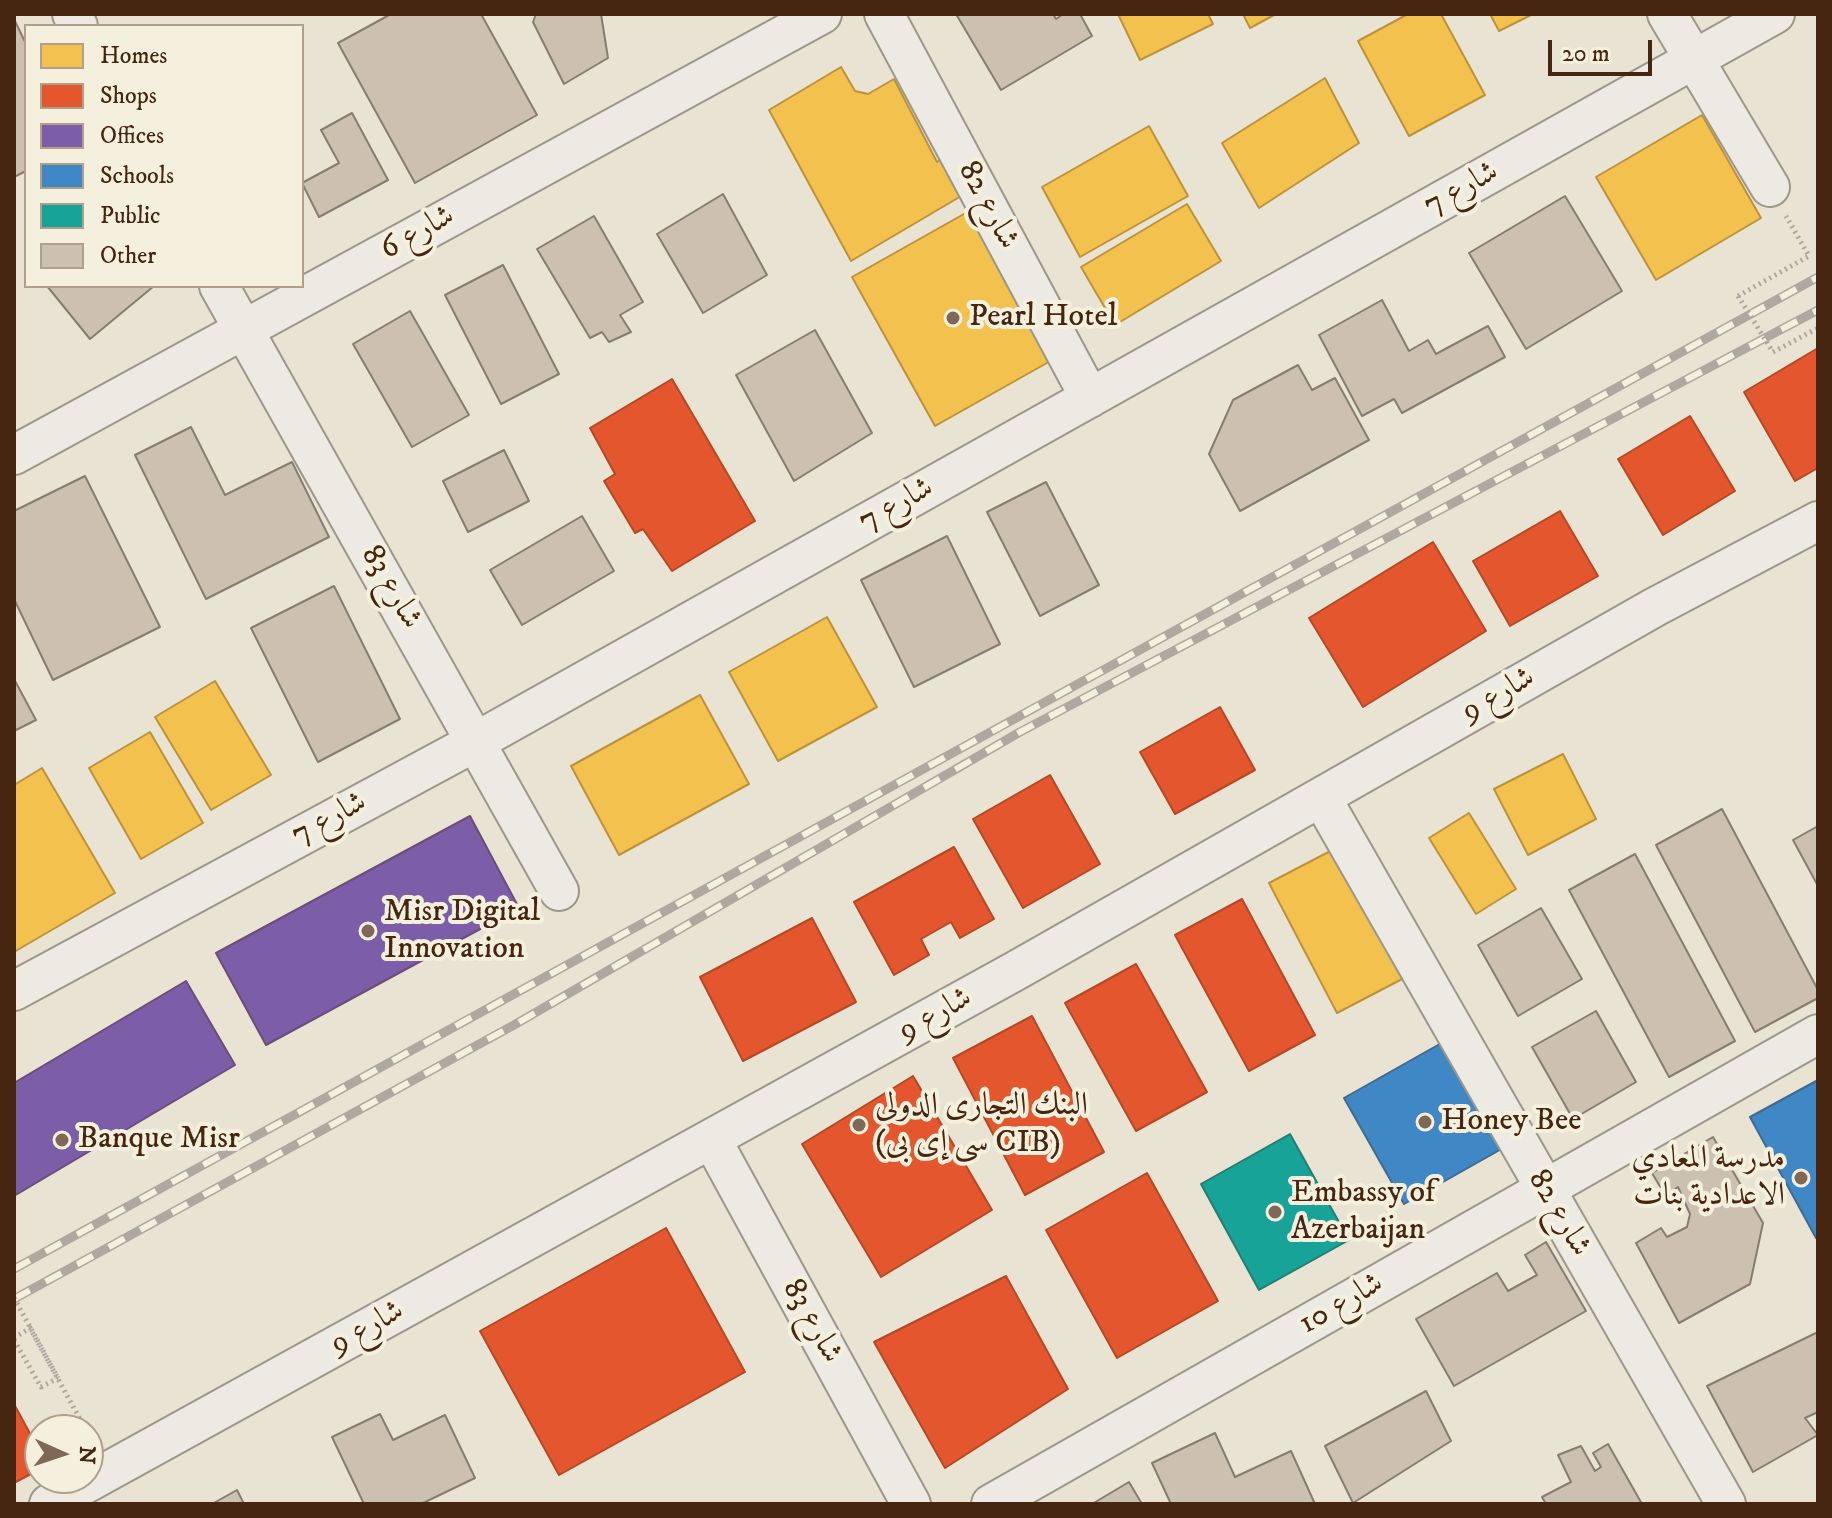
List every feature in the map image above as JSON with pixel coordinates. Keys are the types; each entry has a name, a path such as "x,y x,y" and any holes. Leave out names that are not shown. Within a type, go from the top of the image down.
{"street":[{"name":"شارع 6","path":"14,455 822,14"},
{"name":"شارع 82","path":"884,14 1090,398"},
{"path":"1667,14 1770,187"},
{"name":"شارع 7","path":"14,991 477,741 1775,14"},
{"name":"شارع 83","path":"220,288 559,891"},
{"name":"شارع 9","path":"104,1485 1655,607 1818,521"},
{"name":"شارع 82","path":"1321,797 1726,1504"},
{"name":"شارع 10","path":"991,1504 1818,1034"},
{"name":"شارع 83","path":"712,1140 911,1504"},
{"name":"شارع 9","path":"49,1504 88,1494"}],"path":[{"path":"1770,187 1809,256 1738,296 1773,352 1818,328"},
{"path":"14,1298 77,1414"},
{"path":"30,1328 58,1378 41,1387 14,1339 30,1328"}],"building: Homes":[{"path":"1118,14 1208,14 1213,24 1140,60"},
{"path":"1243,14 1276,14 1250,28"},
{"path":"1408,14 1441,14 1485,95 1409,136 1358,41"},
{"path":"1490,14 1533,14 1499,31"},
{"path":"841,67 855,91 868,94 894,79 937,162 948,155 968,192 851,261 769,110"},
{"path":"1325,78 1359,143 1259,208 1222,143"},
{"path":"1702,115 1761,218 1656,280 1596,177"},
{"path":"1149,126 1188,196 1080,257 1042,187"},
{"path":"1187,204 1221,261 1115,325 1081,267"},
{"name":"Pearl Hotel","path":"971,210 1054,359 935,426 852,277"},
{"path":"827,617 877,707 778,761 729,672"},
{"path":"215,681 271,775 211,810 155,717"},
{"path":"700,695 749,784 619,855 571,766"},
{"path":"150,732 203,823 141,859 89,768"},
{"path":"1563,754 1596,819 1528,855 1494,789"},
{"path":"42,768 115,893 14,952 14,785"},
{"path":"1469,813 1516,889 1476,914 1429,838"},
{"path":"1338,847 1406,977 1337,1013 1269,883"}],"building: Shops":[{"path":"1818,348 1818,468 1795,481 1744,392"},
{"path":"672,379 755,521 672,571 643,529 635,533 604,481 615,474 590,428"},
{"path":"1690,416 1735,491 1663,535 1618,459"},
{"path":"1560,511 1598,576 1510,626 1473,561"},
{"path":"1433,542 1486,631 1363,707 1309,618"},
{"path":"1220,707 1255,770 1175,814 1140,752"},
{"path":"1050,775 1100,864 1023,908 973,819"},
{"path":"954,847 994,919 960,938 951,922 921,939 929,955 894,975 854,902"},
{"path":"1242,899 1315,1035 1249,1071 1175,935"},
{"path":"812,918 856,1002 743,1061 700,977"},
{"path":"1136,964 1207,1092 1136,1131 1065,1003"},
{"path":"1032,1016 1104,1152 1025,1195 953,1058"},
{"path":"913,1076 992,1210 881,1277 802,1144"},
{"path":"1147,1173 1218,1301 1117,1358 1046,1230"},
{"path":"666,1228 745,1372 559,1475 480,1331"},
{"path":"1006,1276 1068,1389 945,1468 874,1342"},
{"path":"14,1404 24,1422 24,1478 14,1483"}],"building: Offices":[{"name":"Misr Digital Innovation","path":"470,816 519,908 266,1045 216,953"},
{"name":"Banque Misr","path":"186,981 235,1065 14,1196 14,1083"}],"building: Schools":[{"name":"Honey Bee","path":"1445,1041 1505,1147 1404,1204 1344,1098"},
{"name":"مدرسة المعادي الاعدادية بنات","path":"1818,1080 1818,1237 1816,1238 1750,1117"}],"building: Public":[{"name":"Embassy of Azerbaijan","path":"1290,1134 1349,1240 1259,1290 1201,1184"}],"building: Other":[{"path":"391,14 481,14 537,115 415,183 338,43"},
{"path":"536,14 601,14 608,58 564,84 533,22"},
{"path":"956,14 1053,14 1056,19 1063,14 1080,14 1092,36 1001,90"},
{"path":"14,19 24,40 24,172 14,177"},
{"path":"352,113 388,180 319,217 304,182 339,163 321,130"},
{"path":"723,194 767,275 703,313 657,234"},
{"path":"1565,196 1622,291 1526,349 1469,253"},
{"path":"594,216 643,302 620,315 631,332 609,342 602,332 590,338 537,249"},
{"path":"503,265 559,374 501,404 445,295"},
{"path":"49,288 152,288 90,339"},
{"path":"1382,300 1409,351 1428,340 1436,354 1488,326 1505,357 1402,413 1394,399 1362,416 1319,335"},
{"path":"410,311 469,415 412,447 353,344"},
{"path":"815,330 872,433 794,481 736,375"},
{"path":"1298,365 1312,390 1335,378 1369,440 1240,511 1209,454 1233,400"},
{"path":"191,427 225,495 292,462 329,537 206,599 135,455"},
{"path":"504,450 529,501 468,532 443,481"},
{"path":"85,476 160,627 53,680 14,599 14,511"},
{"path":"1046,482 1099,585 1040,616 987,512"},
{"path":"582,516 614,571 522,625 490,570"},
{"path":"947,536 1000,644 914,687 861,580"},
{"path":"334,586 400,719 318,762 251,628"},
{"path":"14,679 36,720 14,731"},
{"path":"1722,809 1818,990 1818,998 1755,1032 1656,845"},
{"path":"1818,826 1818,886 1793,840"},
{"path":"1635,854 1735,1041 1669,1077 1569,890"},
{"path":"1541,908 1582,979 1518,1016 1478,945"},
{"path":"1596,1011 1636,1082 1573,1119 1532,1047"},
{"path":"1713,1137 1763,1223 1750,1284 1679,1323 1636,1243 1661,1228 1667,1237 1687,1227 1690,1214 1678,1187 1665,1195 1652,1173"},
{"path":"1546,1242 1586,1311 1454,1386 1416,1319 1497,1273 1508,1291 1537,1275 1525,1255"},
{"path":"1818,1332 1818,1412 1805,1418 1818,1435 1753,1472 1707,1386"},
{"path":"1426,1391 1451,1441 1353,1503 1325,1446"},
{"path":"380,1414 393,1440 445,1415 475,1478 421,1504 364,1504 332,1437"},
{"path":"1215,1433 1235,1477 1291,1451 1315,1504 1171,1504 1152,1463"},
{"path":"1608,1444 1642,1504 1546,1504 1542,1497 1571,1482 1558,1455 1581,1446 1595,1471 1601,1467 1593,1453"},
{"path":"1129,1482 1142,1504 1092,1504"},
{"path":"237,1490 244,1504 212,1504"}],"railway":[{"path":"14,1269 1818,277"},
{"path":"14,1299 514,1025 1020,732 1818,310"}],"place":[{"name":"Pearl Hotel","path":"953,318"},
{"name":"Misr Digital Innovation","path":"368,931"},
{"name":"Honey Bee","path":"1425,1122"},
{"name":"البنك التجارى الدولى (سى إى بى CIB)","path":"859,1125"},
{"name":"Banque Misr","path":"62,1140"},
{"name":"مدرسة المعادي الاعدادية بنات","path":"1801,1178"},
{"name":"Embassy of Azerbaijan","path":"1275,1212"}]}
